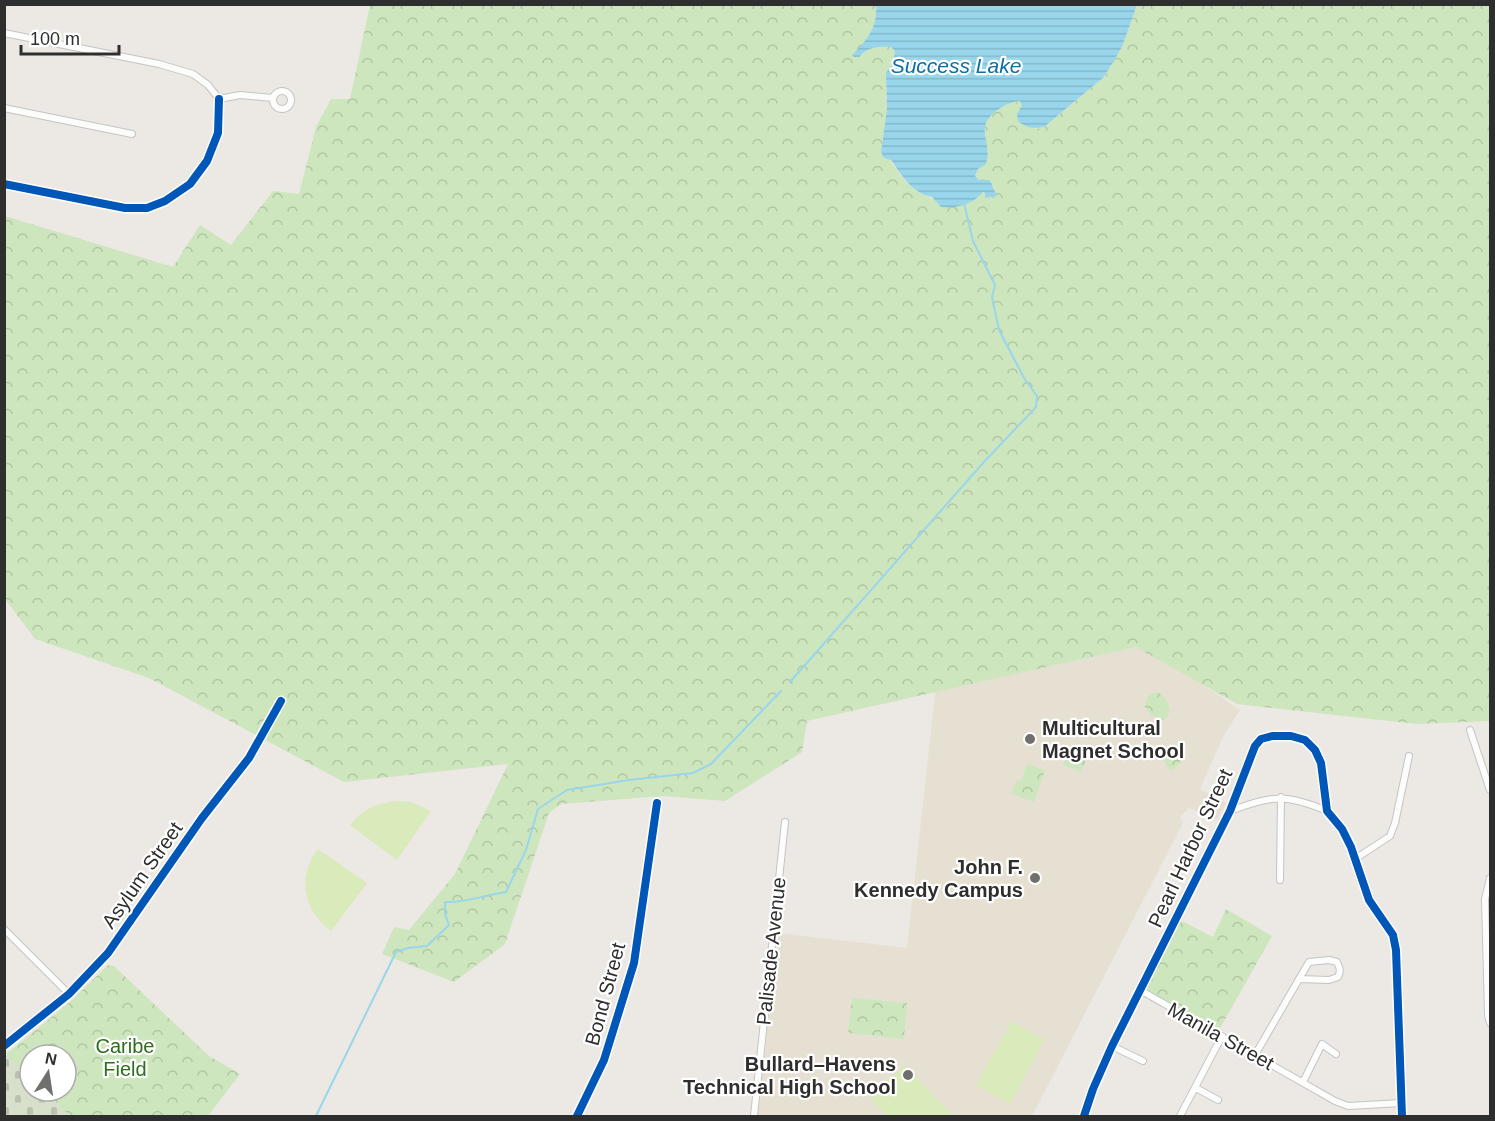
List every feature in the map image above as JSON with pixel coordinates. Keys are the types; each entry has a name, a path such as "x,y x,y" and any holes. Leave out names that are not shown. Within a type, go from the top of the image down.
{"street":[{"path":"4,33 159,64 193,74 208,85 219,99 218,133 207,160 190,184 165,201 147,208 125,208 4,183"},
{"path":"219,99 240,95 273,98"},
{"path":"4,108 132,134"},
{"name":"Asylum Street","path":"4,1046 69,994 108,953 202,818 249,758 281,701"},
{"path":"1470,730 1490,786"},
{"name":"Pearl Harbor Street","path":"1084,1116 1112,1046 1230,812 1255,746 1261,739 1272,736 1291,736 1305,740 1315,750 1321,763 1327,811 1342,830 1369,900 1393,935 1396,950 1402,1116"},
{"path":"1355,859 1390,836 1395,823 1409,756"},
{"path":"1280,880 1281,797"},
{"path":"1230,812 1254,802 1281,797 1302,801 1327,811"},
{"name":"Bond Street","path":"577,1116 604,1060 634,963 657,803"},
{"name":"Palisade Avenue","path":"754,1116 784,822"},
{"path":"1491,878 1485,899 1488,1015 1491,1023"},
{"path":"4,928 69,994"},
{"path":"1255,1055 1309,962 1329,960 1337,962 1340,967 1341,972 1338,977 1299,980"},
{"name":"Manila Street","path":"1140,990 1335,1101 1348,1106 1401,1103"},
{"path":"1179,1116 1222,1036"},
{"path":"1303,1082 1322,1044 1336,1054"},
{"path":"1112,1046 1143,1061"},
{"path":"1196,1088 1218,1100"}],"shaded area":[{"name":"John F. Kennedy Campus","path":"1141,642 1240,710 1223,737 1200,789 1226,803 1217,820 1189,808 1180,817 1183,823 1032,1116 758,1116 778,933 907,948 936,686"}],"green space":[{"path":"370,5 876,5 873,26 856,58 875,46 891,47 895,51 893,63 886,74 887,109 882,148 911,186 937,201 983,192 985,198 993,190 992,183 979,180 975,176 978,169 986,164 984,125 988,116 1010,102 1021,101 1036,129 1044,127 1104,77 1122,47 1137,5 1490,5 1490,721 1417,724 1237,704 1136,647 807,721 802,752 725,801 663,796 561,804 549,813 505,944 454,982 382,954 394,927 409,930 455,874 508,764 344,782 149,678 35,639 5,599 5,216 173,267 200,225 231,245 273,191 299,194 316,127 331,99 350,99"},
{"path":"1156,692 1164,697 1170,711 1167,718 1163,720 1151,715 1144,706 1148,696"},
{"path":"1181,749 1180,762 1170,770 1165,761 1166,751 1168,753"},
{"path":"1069,750 1087,757 1081,772 1063,765"},
{"path":"1027,764 1045,770 1034,802 1011,794 1017,780 1021,781"},
{"path":"397,801 411,802 431,811 397,860 350,825 371,808"},
{"path":"318,849 367,883 331,931 314,913 306,893 307,871"},
{"path":"1226,909 1272,936 1219,1030 1149,991 1146,985 1178,919 1213,937"},
{"name":"Caribe Field","path":"108,965 114,966 209,1056 240,1074 208,1116 69,1116 56,1103 78,1103 78,1043 20,1043 70,1002"},
{"path":"852,998 907,1003 904,1039 848,1033"},
{"path":"1012,1021 1044,1040 1010,1104 976,1085"},
{"name":"Caribe Field","path":"18,1044 18,1066 6,1054"},
{"path":"6,1054 18,1066 18,1103 56,1103 69,1116 5,1116"},
{"path":"905,1065 953,1116 887,1116 869,1096"}],"water":[{"name":"Success Lake","path":"876,5 1137,5 1122,47 1104,77 1044,127 1030,127 1018,121 1017,114 1022,105 1020,101 999,109 991,116 985,128 986,164 978,169 975,176 979,180 989,180 998,196 985,198 983,192 969,203 941,207 932,197 913,188 891,160 884,158 881,152 887,109 886,73 893,63 895,51 891,47 878,47 866,51 859,57 852,55 870,33 875,20"}],"waterway":[{"path":"790,682 983,463 1036,407 1037,396 1024,378 999,330 992,297 995,285 973,241 964,203"},
{"path":"316,1116 396,952 427,946 449,925 445,914 445,902 506,892 526,850 538,809 567,790 693,773 711,764 781,691"}],"cycle path":[{"path":"4,184 125,208 147,208 165,201 190,184 207,161 218,133 219,99"},
{"path":"4,1046 69,994 108,953 202,818 249,758 281,701"},
{"path":"1084,1116 1112,1046 1230,811 1255,746 1261,739 1272,736 1291,736 1305,740 1315,750 1321,763 1327,811 1342,829 1351,847 1369,900 1393,935 1396,950 1402,1116"},
{"path":"577,1116 604,1060 634,963 657,803"}],"place":[{"name":"Multicultural Magnet School","path":"1030,739"},
{"name":"John F. Kennedy Campus","path":"1035,878"},
{"name":"Bullard–Havens Technical High School","path":"908,1075"}]}
